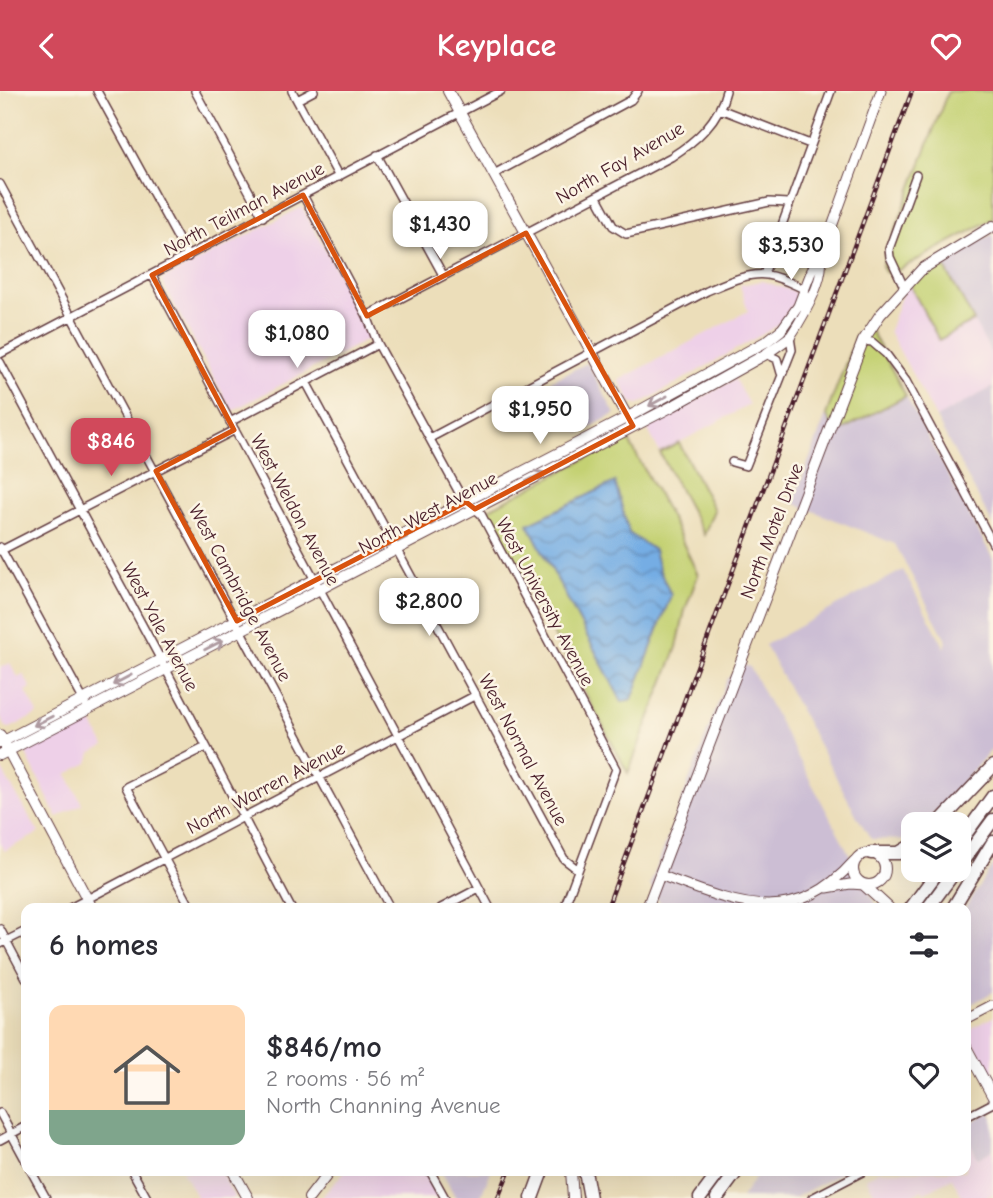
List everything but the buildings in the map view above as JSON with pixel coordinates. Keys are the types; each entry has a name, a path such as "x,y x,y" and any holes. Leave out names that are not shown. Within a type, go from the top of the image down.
{"highway":[{"path":"949,812 993,766"},
{"path":"971,826 993,796"},
{"path":"971,850 993,820"},
{"path":"956,903 993,842"},
{"path":"872,853 901,852"},
{"path":"915,903 931,882"},
{"path":"932,903 948,882"},
{"path":"532,1198 540,1176"},
{"path":"586,1176 590,1198"},
{"path":"700,1198 716,1176"},
{"path":"718,1198 735,1176"},
{"path":"724,1198 736,1176"}],"main road":[{"path":"448,91 630,422"},
{"path":"904,287 922,269 993,226"},
{"name":"North Motel Drive","path":"649,903 863,341 880,315 904,287"},
{"name":"North West Avenue","path":"2,745 86,706 395,545 475,509 630,422 781,330"},
{"name":"North West Avenue","path":"395,545 466,502 630,422 686,398 766,354 793,333"},
{"path":"730,374 731,367 744,359 750,351"},
{"path":"686,398 718,375 718,368"},
{"path":"2,745 89,903"},
{"path":"885,903 854,876 855,861 862,854 872,853 884,862 883,887 888,903"},
{"path":"865,885 876,885 883,878"},
{"path":"971,1056 993,1097"},
{"path":"236,1176 248,1198"},
{"path":"309,1198 326,1176"},
{"path":"571,1176 573,1198"}],"street":[{"path":"97,91 188,257"},
{"path":"195,91 263,217"},
{"path":"292,91 339,177"},
{"path":"297,100 314,91"},
{"name":"North Teilman Avenue","path":"0,354 501,91"},
{"path":"494,174 631,100 638,91"},
{"path":"726,91 720,110 810,144"},
{"path":"764,274 831,91"},
{"path":"781,330 794,315 815,262 821,257 881,91"},
{"name":"North Fay Avenue","path":"367,316 681,151 702,134 720,110"},
{"path":"377,155 443,275"},
{"path":"904,287 889,249 916,175"},
{"name":"West Cambridge Avenue","path":"0,184 387,903"},
{"name":"West University Avenue","path":"303,195 367,316 377,344 462,498 481,514 616,769 577,869"},
{"path":"597,197 613,226 626,234 769,202 788,203"},
{"name":"North West Avenue","path":"793,333 807,308 822,266 821,257"},
{"path":"430,438 707,292 728,283 764,274 804,289 807,297 793,333 792,350 746,466 732,462"},
{"name":"West Weldon Avenue","path":"152,275 487,903"},
{"path":"863,341 872,342 886,354 906,381 993,544"},
{"path":"230,422 377,344"},
{"path":"766,354 777,359 781,374"},
{"name":"West Yale Avenue","path":"0,362 164,665 288,903"},
{"name":"West Normal Avenue","path":"306,382 564,859 577,869"},
{"path":"86,706 1,549 234,430"},
{"name":"North Warren Avenue","path":"92,903 164,859 476,695"},
{"path":"188,903 126,787 205,747"},
{"path":"827,888 855,861"},
{"path":"566,903 577,869"},
{"path":"660,875 740,903"},
{"path":"779,903 791,902 827,888 850,884 865,885"},
{"path":"450,903 479,888"},
{"path":"0,929 3,943 21,970"},
{"path":"3,943 21,934"},
{"path":"971,1017 993,1006"},
{"path":"971,1114 993,1103"},
{"path":"0,1113 21,1151"},
{"path":"0,1140 21,1129"},
{"path":"34,1176 46,1198"},
{"path":"135,1176 147,1198"},
{"path":"433,1176 445,1198"},
{"path":"812,1198 854,1176"}],"highlighted area":[{"path":"303,195 367,316 526,233 633,426 475,509 466,502 237,621 156,471 234,430 152,275"}],"shaded area":[{"path":"302,207 366,324 368,339 232,411 161,280"},
{"path":"993,234 993,357 942,262"},
{"path":"907,280 939,340 974,321 993,356 993,387 936,418 889,331"},
{"path":"762,281 795,293 793,305 777,326 638,405 631,402 619,380 748,311 740,285"},
{"path":"587,363 615,414 579,433 551,381"},
{"path":"735,379 749,405 660,453 648,430 649,426"},
{"path":"993,387 993,525 936,418"},
{"path":"906,396 993,559 993,748 935,812 901,812 901,840 871,839 765,645 903,570 945,648 946,640 895,544 793,503 826,415 836,433"},
{"path":"10,663 18,677 23,674 31,688 26,691 38,714 10,728 6,727 0,716 0,668"},
{"path":"743,665 750,667 875,903 660,903 650,885 727,679"},
{"path":"89,717 105,746 91,753 88,763 67,774 82,804 57,817 26,754 28,749"},
{"path":"0,767 39,833 4,851 0,844"},
{"path":"993,865 993,992 971,1004 971,903 968,903"},
{"path":"993,1017 993,1081 971,1039 972,1028"},
{"path":"990,1112 993,1118 993,1150 978,1158 971,1145 971,1122"},
{"path":"971,1145 978,1158 993,1150 993,1194 985,1198 963,1198 952,1178 924,1193 922,1190 906,1198 877,1198 866,1178 971,1176"},
{"path":"185,1176 223,1176 235,1198 197,1198"},
{"path":"341,1176 428,1176 439,1198 321,1198"},
{"path":"444,1176 489,1176 480,1198 456,1198"},
{"path":"756,1176 836,1176 794,1198 741,1198"}],"green space":[{"path":"948,91 993,91 993,219 891,274 885,272 882,266"},
{"path":"942,262 974,321 939,340 907,280"},
{"path":"868,325 906,396 836,433 826,415 856,336"},
{"path":"624,439 629,441 698,575 685,610 677,647 628,773 487,510"},
{"path":"679,443 714,510 704,535 660,453"}],"water":[{"path":"615,482 629,533 654,550 671,595 632,699 622,702 528,524"}],"railway":[{"path":"609,903 912,91"},
{"path":"498,1198 507,1176"}]}
